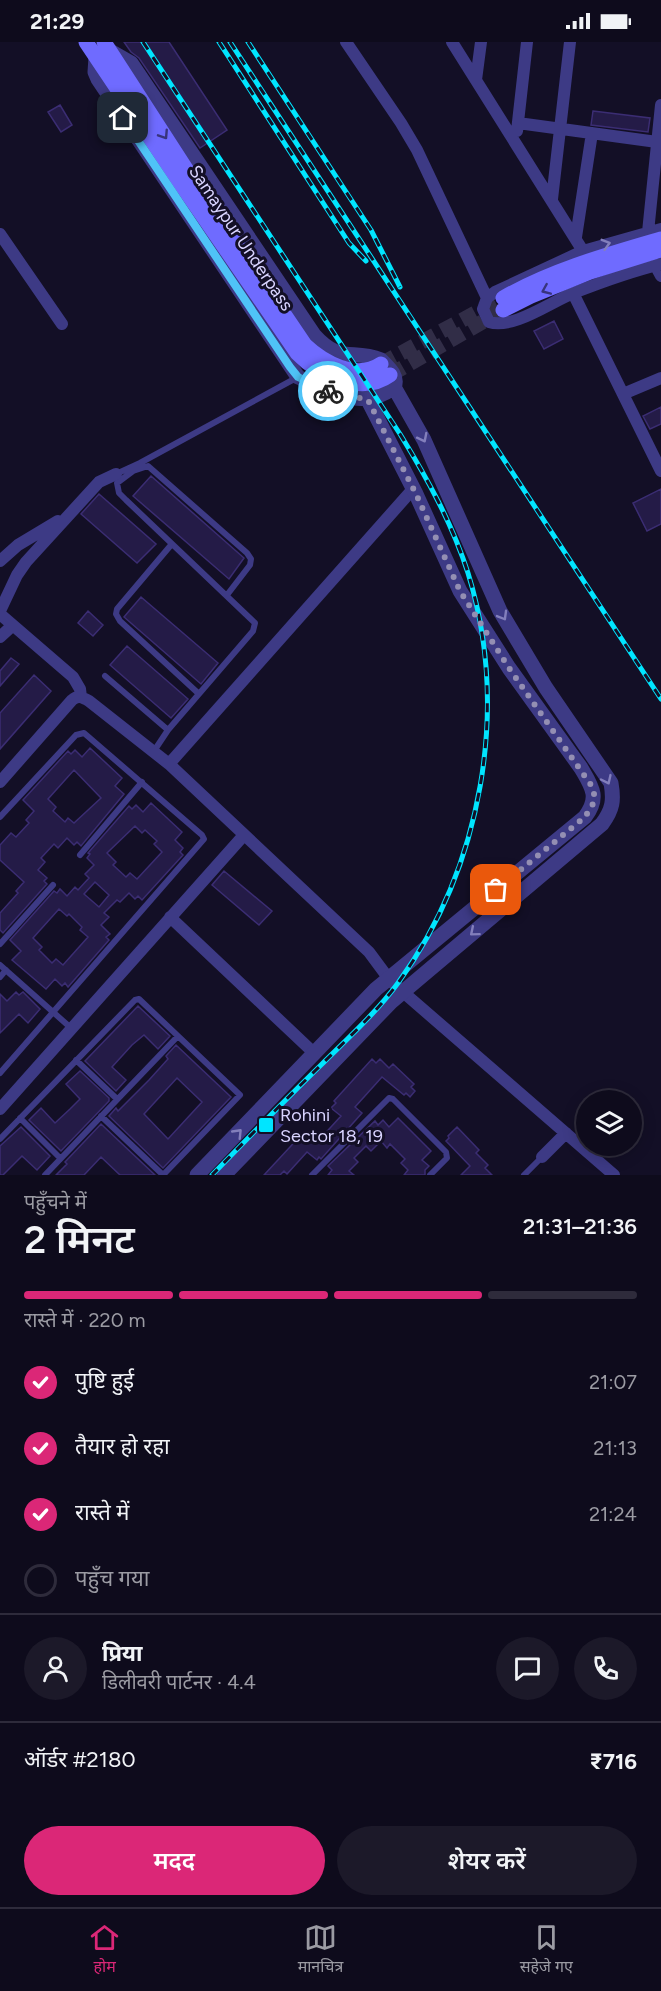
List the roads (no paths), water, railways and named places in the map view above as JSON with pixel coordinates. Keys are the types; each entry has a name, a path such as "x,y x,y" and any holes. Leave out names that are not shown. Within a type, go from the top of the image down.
{"main road":[{"name":"Samaypur Underpass","path":"86,42 103,50 305,345 317,356 337,366 368,370 388,376"},
{"path":"498,302 529,283 654,235"},
{"path":"498,302 531,296 590,272 661,250"}],"street":[{"path":"346,42 417,150 498,302"},
{"path":"452,42 583,251"},
{"path":"476,80 481,42"},
{"path":"516,142 527,42"},
{"path":"552,200 570,42"},
{"path":"103,50 131,63 320,342 338,354 381,360 395,377 388,376 375,399 368,400 334,393 298,377 98,80 95,72 103,50"},
{"path":"654,235 657,142 661,105"},
{"path":"518,123 657,142"},
{"path":"576,237 592,133"},
{"path":"659,268 573,293 532,313 496,324 489,322 484,314 483,305 498,302 517,281 583,251 654,235 661,229"},
{"path":"0,234 62,324"},
{"path":"573,293 661,471"},
{"path":"224,1175 391,1002 602,824 612,808 614,797 610,783 546,688 500,611 424,440 388,376"},
{"path":"623,394 661,378"},
{"path":"197,1175 376,989 585,817 594,802 594,792 581,768 509,668 460,591 413,489 368,400"},
{"path":"81,697 80,689 73,677 12,626 0,612 17,575 26,562 99,482 116,474"},
{"path":"169,764 413,489"},
{"path":"0,561 18,545 72,513"},
{"path":"0,637 12,626"},
{"path":"0,782 72,699 81,697 89,701 169,764 369,952 389,979 403,992 614,1175"},
{"path":"594,802 612,808"},
{"path":"0,1109 244,835"},
{"path":"170,917 314,1053"},
{"path":"542,1157 567,1133"}],"lane":[{"path":"116,474 298,377"},
{"path":"154,751 168,730 255,628 252,619 119,493 117,483 132,471 148,465 249,556 250,565 227,595"},
{"path":"171,544 117,609 116,614 120,621 199,694"},
{"path":"105,676 168,730"},
{"path":"0,817 80,733 87,734 204,839 0,1073"},
{"path":"80,855 142,782"},
{"path":"0,944 52,885"},
{"path":"0,965 71,1029"},
{"path":"0,977 6,970"},
{"path":"0,1139 137,999 141,1000 240,1095 163,1175 101,1116"},
{"path":"45,1175 178,1036"},
{"path":"76,1060 117,1099"},
{"path":"312,1175 389,1098 393,1099 447,1154 447,1158 430,1175"},
{"path":"20,1118 60,1158"},
{"path":"524,1175 542,1157"}],"tunnel":[{"path":"381,364 503,298"},
{"path":"390,375 503,310"}],"railway":[{"path":"143,42 400,434 429,484 447,519 468,573 480,625 487,678 486,732 480,786 468,838 450,889 427,938 398,983 361,1026 212,1175"},
{"path":"219,42 349,243 366,261"},
{"path":"230,42 661,699"},
{"path":"248,42 371,230 400,287"}],"place":[{"name":"Rohini Sector 18, 19","path":"266,1125"}]}
